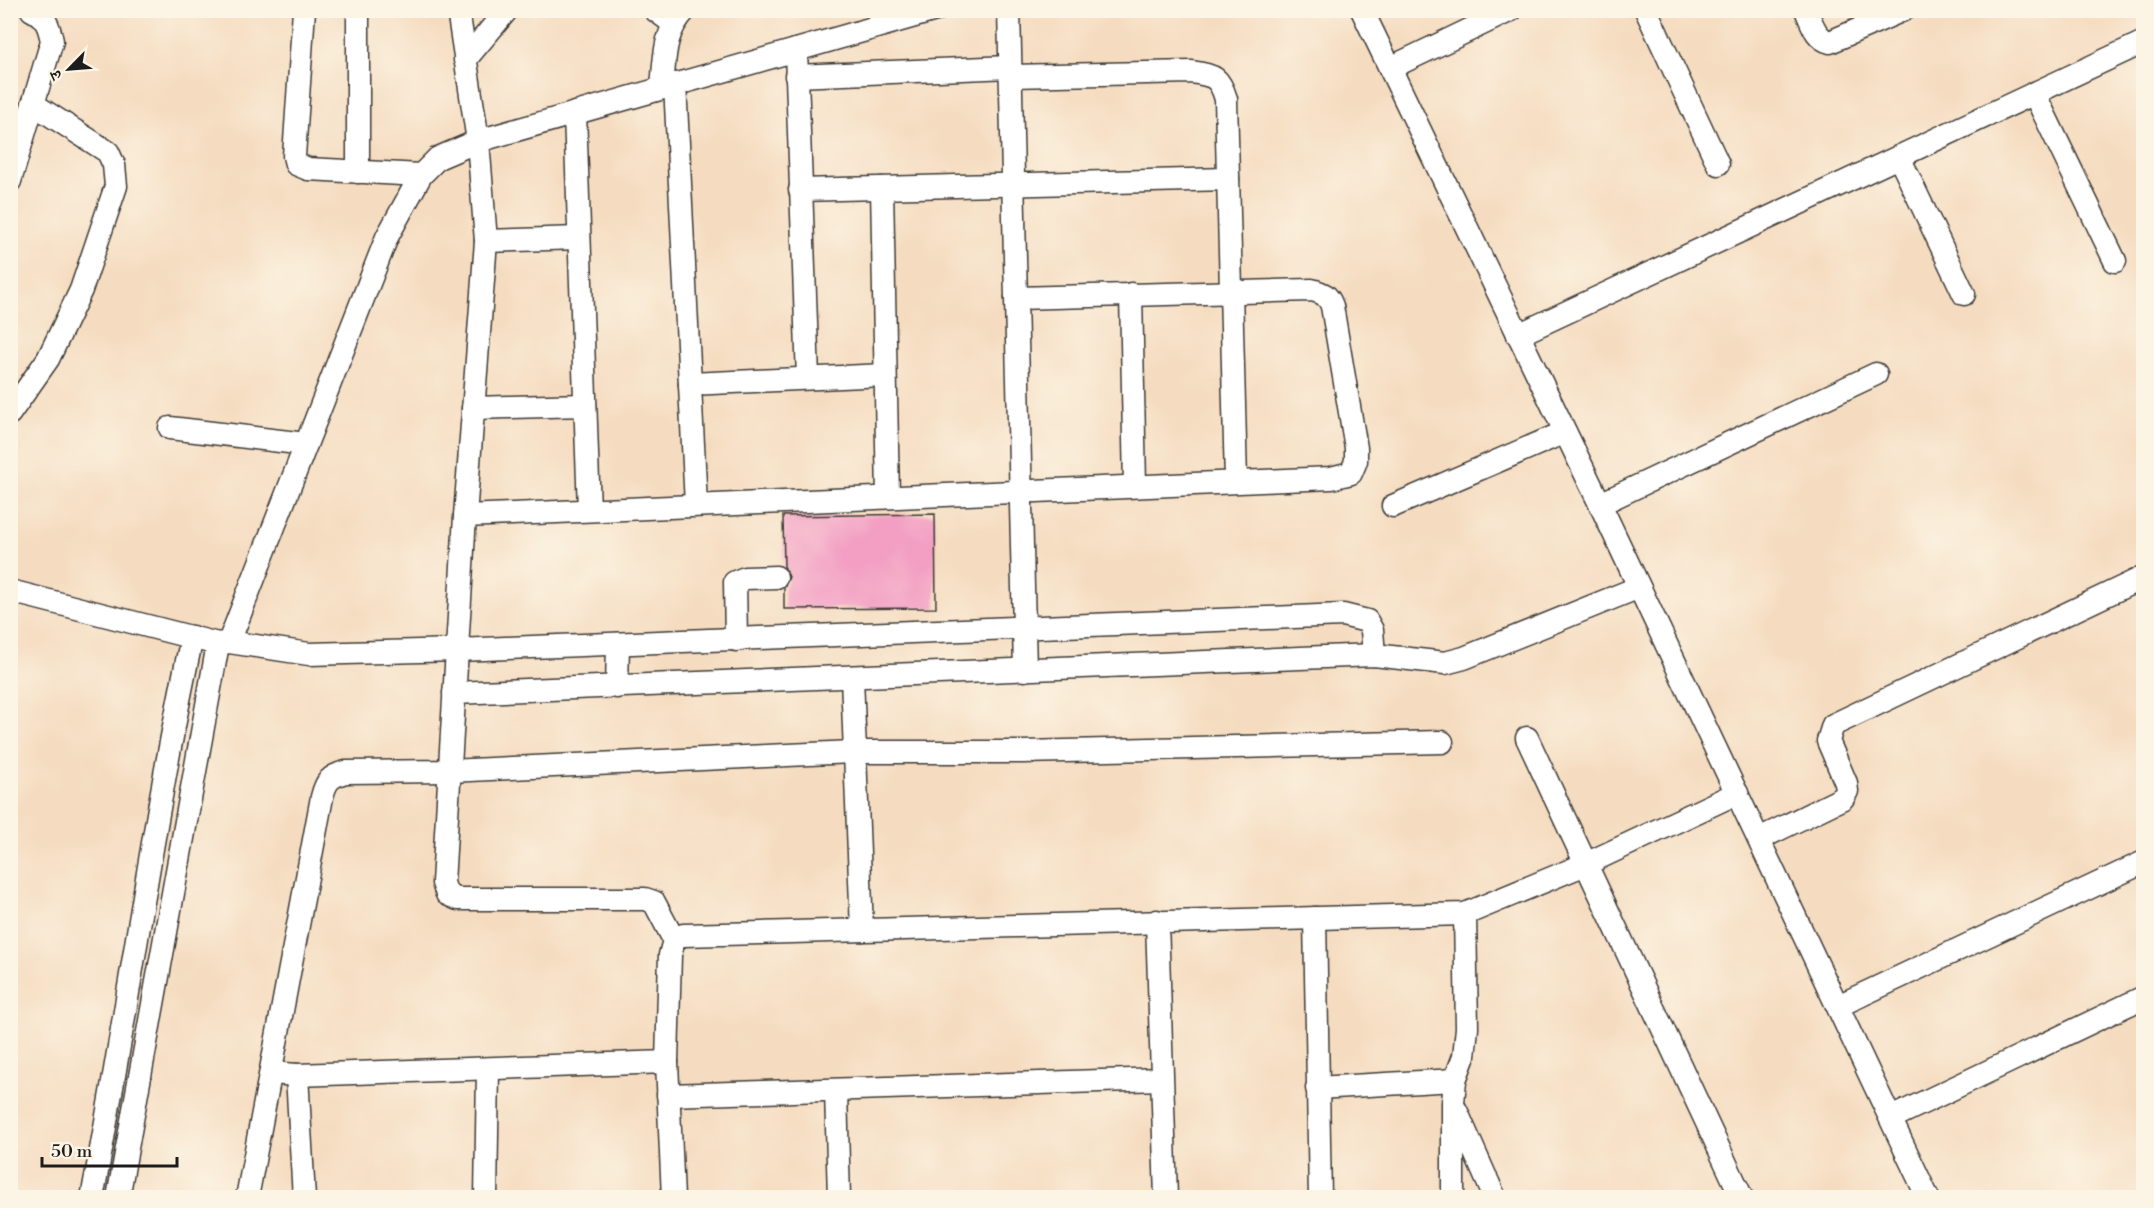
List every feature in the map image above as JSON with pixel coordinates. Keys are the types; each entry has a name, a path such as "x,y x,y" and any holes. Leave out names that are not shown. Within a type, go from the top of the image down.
{"street":[{"path":"10,181 52,41 50,28 42,15 32,10"},
{"path":"304,10 294,156 296,164 308,169 420,175"},
{"path":"358,10 358,172"},
{"path":"458,10 478,141 486,241 465,516 443,883 447,894 452,898 645,898 654,902 674,940 670,955 667,1062 673,1197"},
{"path":"465,60 507,10"},
{"path":"118,1197 224,643 306,444 387,237 420,175 438,158 478,141 936,10"},
{"path":"1009,10 1025,670"},
{"path":"1362,10 1600,504 1637,588 1759,839 1928,1197"},
{"path":"1390,68 1511,10"},
{"path":"1646,10 1718,164"},
{"path":"1806,10 1816,33 1823,40 1830,42 1903,10"},
{"path":"671,15 668,37 669,86 696,505"},
{"path":"1518,335 2144,42"},
{"path":"796,50 807,378"},
{"path":"796,76 1011,71 1192,72 1212,76 1221,83 1226,99 1236,481"},
{"path":"2034,93 2115,261"},
{"path":"10,413 48,359 81,290 116,186 114,165 108,152 33,104"},
{"path":"575,113 589,510"},
{"path":"1899,157 1964,294"},
{"path":"800,190 1228,178"},
{"path":"882,188 888,496"},
{"path":"486,241 579,238"},
{"path":"465,516 1342,477 1351,473 1356,461 1332,306 1328,297 1312,290 1016,298"},
{"path":"1131,294 1135,486"},
{"path":"1600,504 1876,374"},
{"path":"690,384 885,375"},
{"path":"473,408 585,405"},
{"path":"170,429 306,444"},
{"path":"1393,506 1565,432"},
{"path":"736,640 735,582 745,578 776,577"},
{"path":"1759,839 1842,798 1847,791 1846,783 1828,741 1833,725 2144,577"},
{"path":"454,693 1374,655 1445,663 1464,658 1637,588"},
{"path":"10,591 192,637 309,654 736,640 1343,615 1367,621 1372,630 1374,655"},
{"path":"92,1197 192,637"},
{"path":"617,687 618,644"},
{"path":"852,677 853,752 862,930"},
{"path":"1527,738 1588,863 1742,1197"},
{"path":"247,1197 325,784 332,775 346,772 449,771 853,752 1023,752 1442,742"},
{"path":"674,940 683,935 1465,914 1588,863 1737,793"},
{"path":"1838,1006 2144,862"},
{"path":"1453,1197 1453,1103 1455,1080 1464,1056 1467,1028 1465,914"},
{"path":"1315,918 1320,1197"},
{"path":"1157,921 1166,1197"},
{"path":"1891,1118 2144,997"},
{"path":"271,1073 297,1075 667,1062"},
{"path":"486,1197 488,1068"},
{"path":"297,1075 304,1197"},
{"path":"668,1095 1161,1079"},
{"path":"1317,1088 1455,1080"},
{"path":"836,1090 839,1197"},
{"path":"1453,1103 1495,1197"}],"building":[{"path":"935,514 936,608 784,609 784,588 789,577 784,566 783,516"}]}
